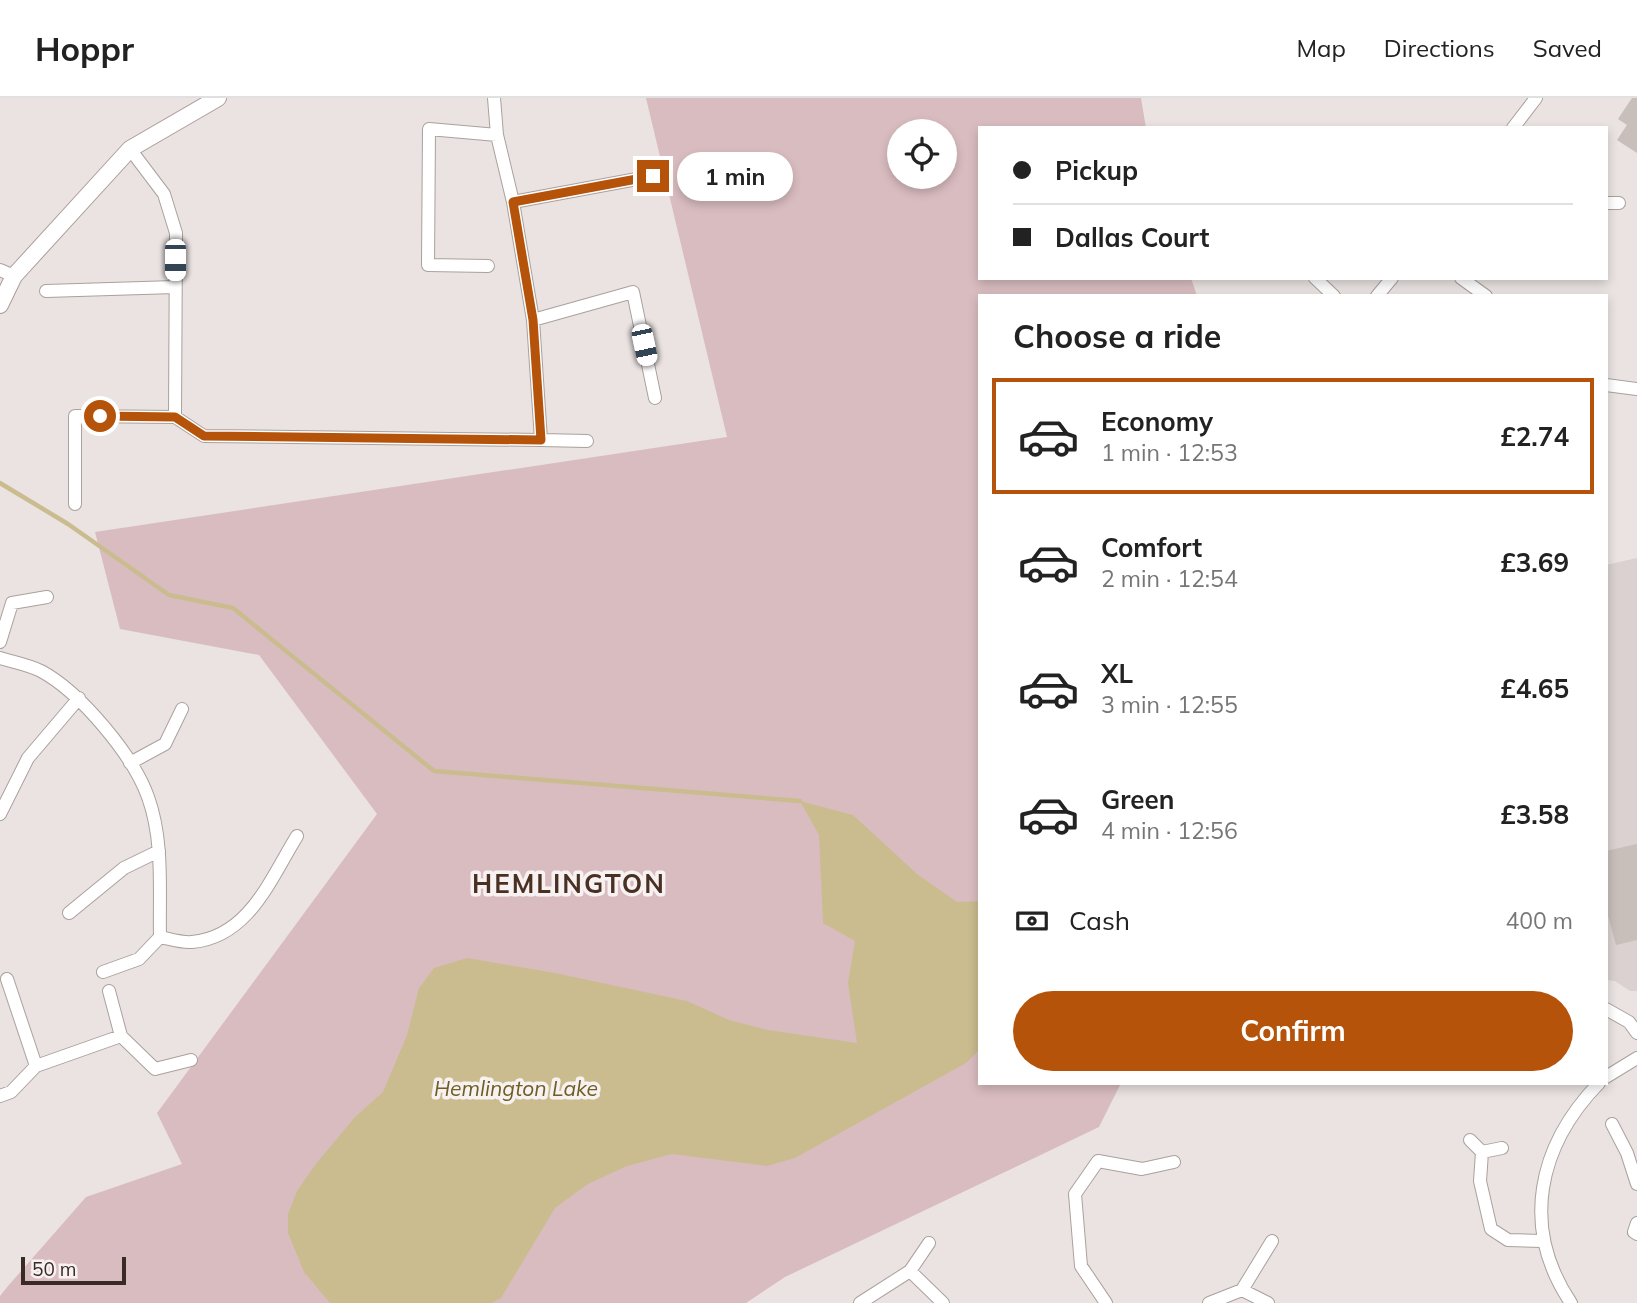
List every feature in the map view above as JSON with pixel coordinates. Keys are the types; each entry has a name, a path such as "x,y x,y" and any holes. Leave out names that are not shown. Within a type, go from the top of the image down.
{"street":[{"path":"0,305 7,273 130,149 218,98"},
{"path":"494,98 497,135 513,202 533,320 541,440"},
{"path":"1515,126 1536,98"},
{"path":"488,265 428,265 429,130 497,135"},
{"path":"130,149 164,194 173,220 175,417"},
{"path":"513,202 653,176"},
{"path":"1317,280 1332,294"},
{"path":"1379,294 1390,280"},
{"path":"1464,280 1483,294"},
{"path":"46,291 175,287"},
{"path":"533,320 633,292 656,398"},
{"path":"1608,385 1637,389"},
{"path":"75,504 75,416 175,417 204,436 587,441"},
{"path":"0,642 12,603 47,597"},
{"path":"0,658 40,671 79,698 130,763 148,797 159,852 160,937 139,959 103,972"},
{"path":"0,814 27,758 79,698"},
{"path":"130,763 164,744 182,709"},
{"path":"160,937 191,943 226,933 248,916 298,835"},
{"path":"69,913 124,868 159,852"},
{"path":"7,979 36,1066"},
{"path":"109,991 121,1036 155,1069 191,1060"},
{"path":"1608,1010 1629,1022 1637,1033"},
{"path":"0,1096 11,1092 36,1066 121,1036"},
{"path":"1608,1076 1637,1058"},
{"path":"1571,1303 1542,1241 1543,1185 1550,1156 1579,1104 1598,1085"},
{"path":"1612,1124 1627,1153 1637,1184"},
{"path":"1469,1140 1482,1152"},
{"path":"1482,1152 1502,1147"},
{"path":"1482,1152 1480,1181 1491,1229 1508,1240 1542,1241"},
{"path":"1107,1303 1082,1266 1075,1194 1098,1161 1142,1169 1174,1162"},
{"path":"1637,1223 1634,1232 1637,1234"},
{"path":"1209,1303 1242,1290 1272,1241"},
{"path":"860,1303 910,1271 929,1243"},
{"path":"910,1271 943,1303"},
{"path":"1242,1290 1268,1303"}],"shaded area":[{"path":"646,98 1141,98 1146,126 978,126 978,280 1192,280 1196,294 978,294 978,1085 1120,1085 1099,1127 785,1277 746,1303 0,1303 0,1296 8,1286 86,1197 182,1164 157,1113 377,814 259,655 120,629 95,532 727,437"},
{"path":"1637,558 1637,991 1630,991 1615,981 1608,980 1608,565"}],"water":[{"name":"Hemlington Lake","path":"800,801 853,815 917,874 957,902 978,901 978,1051 966,1063 795,1158 767,1166 672,1154 627,1166 588,1184 555,1208 501,1298 492,1303 330,1303 304,1272 288,1233 288,1214 297,1191 315,1165 355,1117 383,1092 407,1035 419,988 434,968 467,958 555,973 687,1001 729,1020 768,1030 857,1043 848,983 855,941 823,923 819,835"}],"building":[{"path":"1632,98 1637,98 1637,153 1617,140 1627,125 1618,119"},
{"path":"1637,844 1637,940 1616,945 1608,915 1608,851"}],"waterway":[{"path":"0,483 68,524 169,595 233,608 434,771 800,801"}],"district":[{"name":"HEMLINGTON","path":"569,883"}],"route":[{"path":"100,416 175,417 204,436 541,440 533,320 513,202 653,176"}]}
